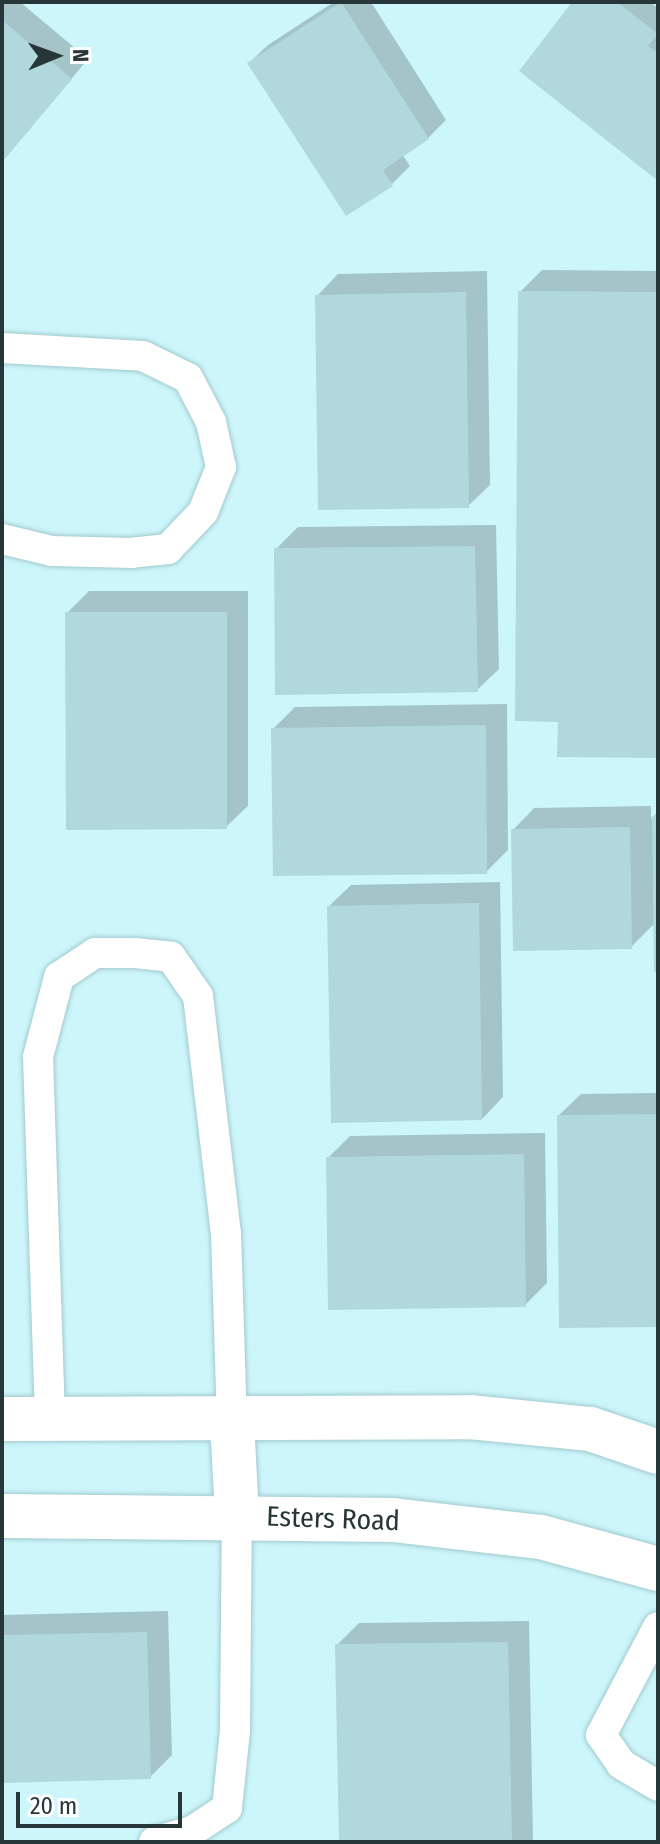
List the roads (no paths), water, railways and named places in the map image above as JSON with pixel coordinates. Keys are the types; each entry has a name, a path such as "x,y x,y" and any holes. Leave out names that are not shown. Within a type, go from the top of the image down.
{"main road":[{"path":"2,1419 232,1421 470,1417 590,1429 658,1452"},
{"path":"232,1421 237,1516"},
{"name":"Esters Road","path":"2,1516 237,1516 393,1520 541,1537 658,1569"}],"lane":[{"path":"2,348 143,356 188,378 211,422 221,467 203,512 168,549 132,553 52,551 2,539"},
{"path":"50,1418 38,1057 59,977 95,953 135,953 171,957 198,996 226,1233 232,1421"},
{"path":"154,1842 192,1831 227,1808 235,1730 237,1516"},
{"path":"658,1627 601,1735 621,1764 658,1786"}]}
